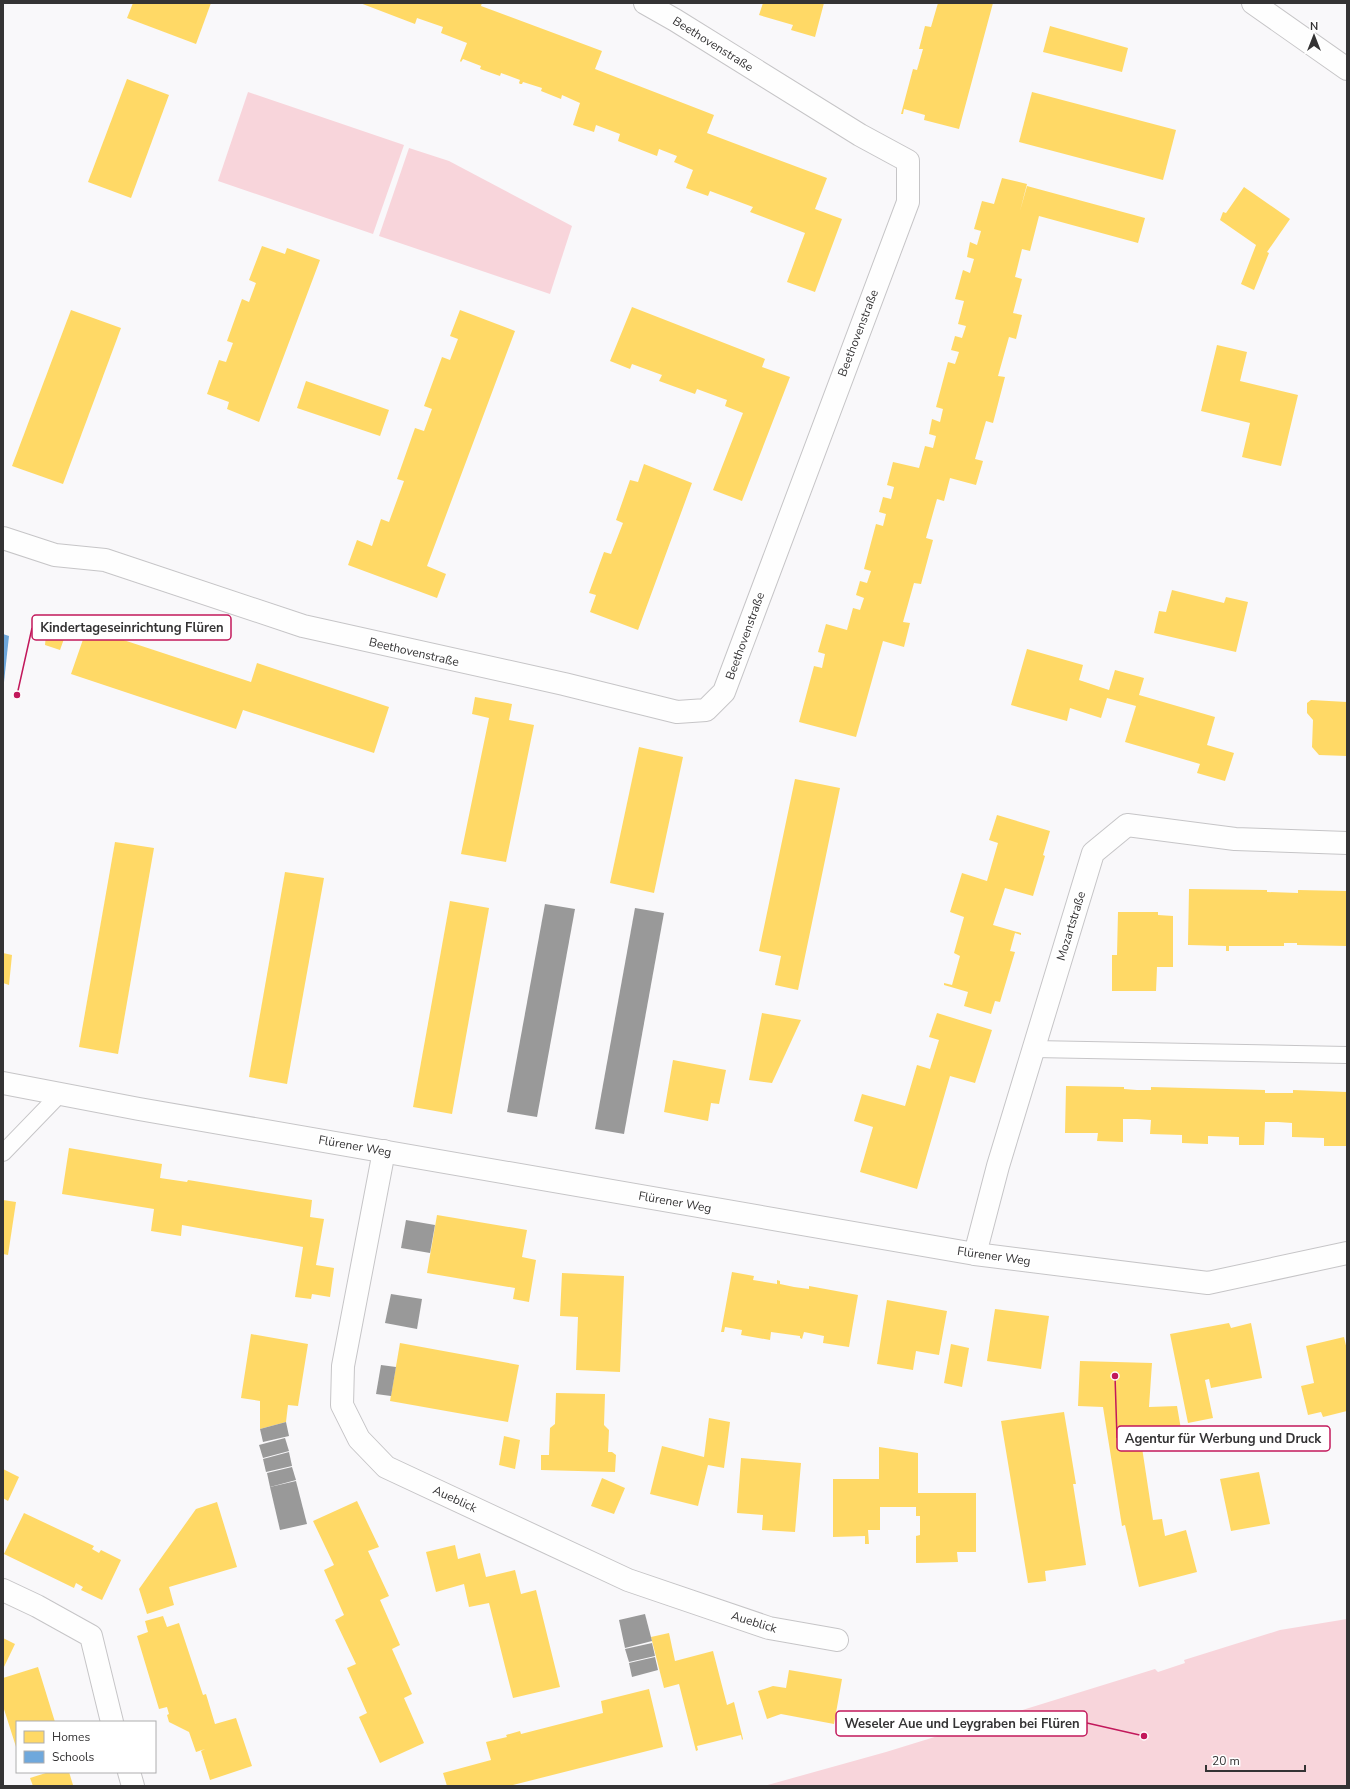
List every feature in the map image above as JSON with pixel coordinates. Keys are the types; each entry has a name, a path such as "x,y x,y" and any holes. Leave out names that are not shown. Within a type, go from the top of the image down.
{"street":[{"name":"Beethovenstraße","path":"3,538 54,555 105,560 303,626 564,684 676,712 706,710 724,692 855,339 908,202 908,161 860,136 675,20 645,3"},
{"path":"1253,3 1347,69"},
{"name":"Mozartstraße","path":"975,1254 998,1166 1093,853 1127,825 1235,839 1347,843"},
{"name":"Flürener Weg","path":"3,1083 975,1254 1208,1284 1347,1252"},
{"name":"Aueblick","path":"384,1151 343,1366 342,1405 358,1439 386,1467 628,1580 769,1628 837,1640"},
{"path":"3,1590 37,1606 91,1636 112,1721"},
{"path":"128,1773 133,1786"}],"lane":[{"path":"1034,1049 1347,1055"},
{"path":"3,1154 60,1094"}],"shaded area":[{"path":"248,92 404,145 373,234 218,181"},
{"path":"409,148 449,161 572,226 550,294 379,236"},
{"path":"1347,1619 1347,1786 764,1786 886,1752 1155,1669 1158,1672 1185,1663 1184,1660 1280,1630"}],"building: Homes":[{"path":"133,3 211,3 196,44 127,18"},
{"path":"360,3 482,3 481,6 602,51 595,69 714,115 707,133 827,178 815,209 842,219 815,292 787,282 805,233 750,212 753,207 710,191 708,196 686,188 693,170 674,162 677,156 659,149 657,156 618,141 620,134 596,125 594,132 573,125 580,103 562,95 561,99 541,91 542,88 523,82 520,84 520,80 501,73 500,76 480,69 481,66 463,59 461,62 460,61 467,43 441,33 443,27 417,18 415,24"},
{"path":"763,3 824,3 815,37 791,30 793,25 759,15"},
{"path":"938,3 993,3 959,129 924,120 925,115 904,109 903,114 901,114 913,69 917,70 923,49 919,49 925,26 931,27"},
{"path":"1050,26 1128,48 1122,72 1043,52"},
{"path":"127,79 169,95 131,198 88,182"},
{"path":"1032,92 1176,130 1163,180 1019,142"},
{"path":"1002,178 1027,184 1020,211 1027,186 1145,218 1138,243 1039,216 1030,251 1022,249 1015,277 1022,279 1013,313 1022,315 1016,339 1009,337 998,376 1005,377 993,423 986,421 975,459 983,461 976,485 950,478 944,501 937,499 926,538 933,540 921,584 914,583 903,622 910,623 904,647 883,641 856,737 799,722 814,666 822,668 825,654 818,652 826,624 847,630 853,608 860,610 864,598 856,595 860,581 867,583 871,571 864,569 876,524 883,526 886,514 879,512 883,497 891,499 894,487 887,485 893,462 919,468 925,446 933,448 936,436 929,434 932,419 940,422 943,409 936,407 948,362 955,364 959,352 951,350 955,336 962,338 966,326 958,324 964,301 955,299 963,270 970,273 974,259 967,257 970,242 977,245 981,231 974,229 982,201 994,204"},
{"path":"1244,187 1290,219 1267,252 1269,253 1254,290 1241,284 1256,245 1220,220 1223,212 1226,213"},
{"path":"262,246 285,254 287,248 320,260 259,422 227,409 229,402 207,394 219,360 226,362 233,343 227,341 242,299 249,302 256,283 249,280"},
{"path":"632,307 765,359 762,367 790,377 742,501 713,490 743,413 725,406 727,400 697,389 695,394 659,381 662,375 632,364 630,369 610,361"},
{"path":"71,310 121,328 63,484 12,466"},
{"path":"460,310 515,331 427,566 446,574 437,598 348,565 357,540 372,546 381,519 389,522 404,481 397,479 415,428 424,431 432,409 424,406 442,357 450,360 458,339 450,336"},
{"path":"1217,345 1247,352 1240,381 1298,395 1281,466 1242,457 1250,423 1201,411"},
{"path":"306,381 389,410 380,436 297,408"},
{"path":"644,464 692,483 638,630 590,612 596,595 589,593 604,552 611,554 623,523 616,520 630,480 638,482"},
{"path":"1172,590 1224,603 1226,597 1248,602 1236,652 1154,633 1159,611 1166,612"},
{"path":"48,615 70,622 60,650 45,645"},
{"path":"87,628 251,682 257,663 389,707 374,753 243,710 236,729 71,674"},
{"path":"1027,649 1083,665 1079,680 1109,690 1115,670 1144,678 1139,695 1215,717 1207,745 1234,753 1225,781 1197,773 1200,764 1125,742 1136,706 1107,698 1101,718 1070,708 1067,721 1011,705"},
{"path":"475,697 512,704 509,720 534,725 506,862 461,854 489,718 472,714"},
{"path":"1311,700 1347,702 1347,756 1319,755 1312,747 1313,720 1307,713 1307,703"},
{"path":"639,747 683,757 654,893 610,883"},
{"path":"795,779 840,788 798,990 775,985 781,956 759,951"},
{"path":"997,815 1050,831 1043,855 1045,856 1033,896 1005,888 993,925 1021,933 1021,935 1015,933 1010,951 1015,952 1000,1002 995,1001 991,1014 964,1006 968,992 944,985 944,983 952,985 960,956 954,953 964,917 950,912 962,873 987,881 998,843 989,840"},
{"path":"115,842 154,848 118,1054 79,1047"},
{"path":"285,872 324,878 287,1084 249,1077"},
{"path":"1189,889 1267,890 1267,892 1298,893 1298,890 1347,891 1347,946 1297,945 1297,943 1284,943 1284,946 1229,946 1229,951 1226,951 1226,946 1188,945"},
{"path":"450,901 489,908 452,1114 413,1107"},
{"path":"1118,912 1158,912 1158,915 1173,916 1173,967 1157,967 1156,991 1112,991 1112,955 1117,955"},
{"path":"3,953 12,955 9,985 3,983"},
{"path":"762,1013 801,1020 772,1083 749,1080"},
{"path":"937,1013 992,1030 975,1083 950,1076 917,1189 860,1172 873,1127 854,1121 862,1094 905,1106 917,1065 930,1069 939,1040 929,1037"},
{"path":"673,1060 726,1070 719,1104 711,1103 708,1121 664,1112"},
{"path":"1066,1086 1124,1087 1124,1089 1137,1090 1151,1090 1151,1087 1265,1090 1265,1093 1293,1093 1293,1090 1347,1092 1347,1146 1324,1146 1324,1138 1292,1137 1292,1123 1278,1122 1265,1122 1264,1145 1239,1145 1239,1137 1208,1136 1208,1144 1182,1143 1182,1135 1150,1134 1151,1120 1137,1119 1123,1119 1123,1142 1097,1141 1098,1133 1065,1133"},
{"path":"69,1148 162,1164 160,1178 187,1182 188,1180 312,1200 310,1217 324,1219 316,1265 334,1268 330,1297 312,1294 311,1299 295,1297 303,1247 182,1225 181,1236 151,1231 154,1209 62,1194"},
{"path":"3,1200 16,1202 8,1255 3,1254"},
{"path":"437,1215 527,1230 522,1257 536,1260 529,1302 513,1299 515,1288 427,1273"},
{"path":"732,1272 754,1276 753,1280 777,1284 777,1280 780,1281 780,1284 794,1287 809,1289 809,1286 858,1295 849,1347 823,1343 824,1336 804,1332 802,1339 800,1336 771,1332 770,1340 741,1335 742,1330 725,1327 724,1332 721,1332"},
{"path":"562,1273 624,1276 620,1372 576,1370 578,1317 560,1316"},
{"path":"887,1300 947,1311 939,1355 916,1351 913,1370 877,1364"},
{"path":"995,1309 1049,1316 1041,1369 987,1361"},
{"path":"1229,1323 1231,1328 1251,1323 1262,1378 1211,1388 1209,1379 1205,1380 1213,1418 1188,1423 1170,1334"},
{"path":"251,1334 308,1344 298,1406 288,1405 286,1422 260,1429 260,1401 241,1398"},
{"path":"1344,1337 1347,1350 1347,1411 1323,1417 1321,1412 1308,1415 1301,1386 1314,1383 1306,1346"},
{"path":"400,1343 519,1365 508,1422 390,1401"},
{"path":"951,1344 969,1348 962,1387 944,1383"},
{"path":"1080,1361 1152,1363 1149,1407 1177,1406 1182,1435 1141,1441 1153,1520 1162,1519 1165,1536 1186,1530 1197,1572 1139,1587 1125,1525 1122,1526 1103,1407 1078,1406"},
{"path":"556,1393 605,1394 604,1425 609,1430 608,1452 612,1452 616,1455 615,1472 541,1470 541,1455 549,1455 550,1428 555,1424"},
{"path":"1064,1412 1076,1484 1073,1484 1086,1565 1045,1571 1046,1581 1028,1583 1001,1421"},
{"path":"709,1418 730,1422 724,1468 708,1465 698,1506 650,1494 662,1446 704,1457"},
{"path":"504,1436 520,1440 515,1469 499,1465"},
{"path":"879,1447 918,1453 918,1493 976,1493 976,1552 957,1552 958,1562 916,1563 916,1536 920,1535 920,1516 916,1516 916,1507 880,1507 880,1530 868,1530 869,1544 865,1544 865,1536 833,1537 833,1479 879,1479"},
{"path":"741,1458 801,1463 795,1532 762,1530 763,1515 737,1513"},
{"path":"3,1469 19,1477 8,1501 3,1498"},
{"path":"1259,1472 1270,1524 1231,1531 1220,1479"},
{"path":"602,1478 625,1488 614,1514 591,1506"},
{"path":"357,1501 379,1547 368,1551 389,1596 380,1600 400,1645 392,1649 412,1694 404,1698 424,1743 380,1763 359,1717 367,1713 347,1668 356,1664 335,1620 344,1615 324,1570 334,1565 313,1521"},
{"path":"217,1502 237,1567 169,1587 174,1605 147,1614 139,1589 196,1509"},
{"path":"24,1513 94,1546 92,1549 99,1553 101,1550 121,1560 102,1600 81,1590 83,1587 76,1583 74,1588 4,1554"},
{"path":"455,1545 458,1559 480,1553 486,1577 515,1570 521,1594 536,1590 560,1687 513,1698 489,1603 469,1607 464,1584 436,1592 426,1552"},
{"path":"163,1616 167,1627 179,1623 203,1695 206,1694 215,1724 236,1718 252,1766 210,1780 201,1751 205,1749 196,1752 189,1732 169,1722 167,1707 159,1709 137,1636 148,1632 145,1621"},
{"path":"669,1633 675,1661 713,1651 727,1705 734,1702 743,1739 742,1740 741,1735 697,1746 698,1750 696,1751 679,1684 664,1688 651,1637"},
{"path":"3,1638 15,1644 3,1669"},
{"path":"38,1667 55,1721 16,1721 16,1747 3,1706 3,1678"},
{"path":"789,1670 842,1679 834,1724 781,1714 767,1719 758,1691 773,1686 786,1688"},
{"path":"649,1689 663,1747 509,1786 447,1786 443,1773 491,1760 486,1742 507,1737 506,1735 520,1731 521,1734 603,1713 601,1701"},
{"path":"46,1773 69,1773 73,1785 33,1786 30,1778"}],"building: Schools":[{"path":"3,634 9,636 4,682 3,682"}],"building: Industry":[{"path":"545,904 575,909 537,1117 507,1112"},
{"path":"635,908 664,913 624,1134 595,1129"},
{"path":"406,1220 435,1225 430,1253 401,1248"},
{"path":"391,1294 422,1299 417,1329 385,1323"},
{"path":"381,1365 396,1367 391,1396 376,1394"},
{"path":"286,1422 289,1436 263,1442 260,1429"},
{"path":"285,1438 289,1451 263,1458 259,1445"},
{"path":"289,1452 292,1466 266,1472 263,1459"},
{"path":"292,1467 296,1480 270,1487 267,1473"},
{"path":"296,1481 307,1524 280,1530 270,1487"},
{"path":"645,1614 652,1641 625,1648 619,1620"},
{"path":"652,1643 655,1656 629,1662 625,1649"},
{"path":"655,1657 658,1670 632,1677 629,1663"}],"place":[{"name":"Kindertageseinrichtung Flüren","path":"17,695"},
{"name":"Agentur für Werbung und Druck","path":"1115,1376"},
{"name":"Weseler Aue und Leygraben bei Flüren","path":"1144,1736"}]}
